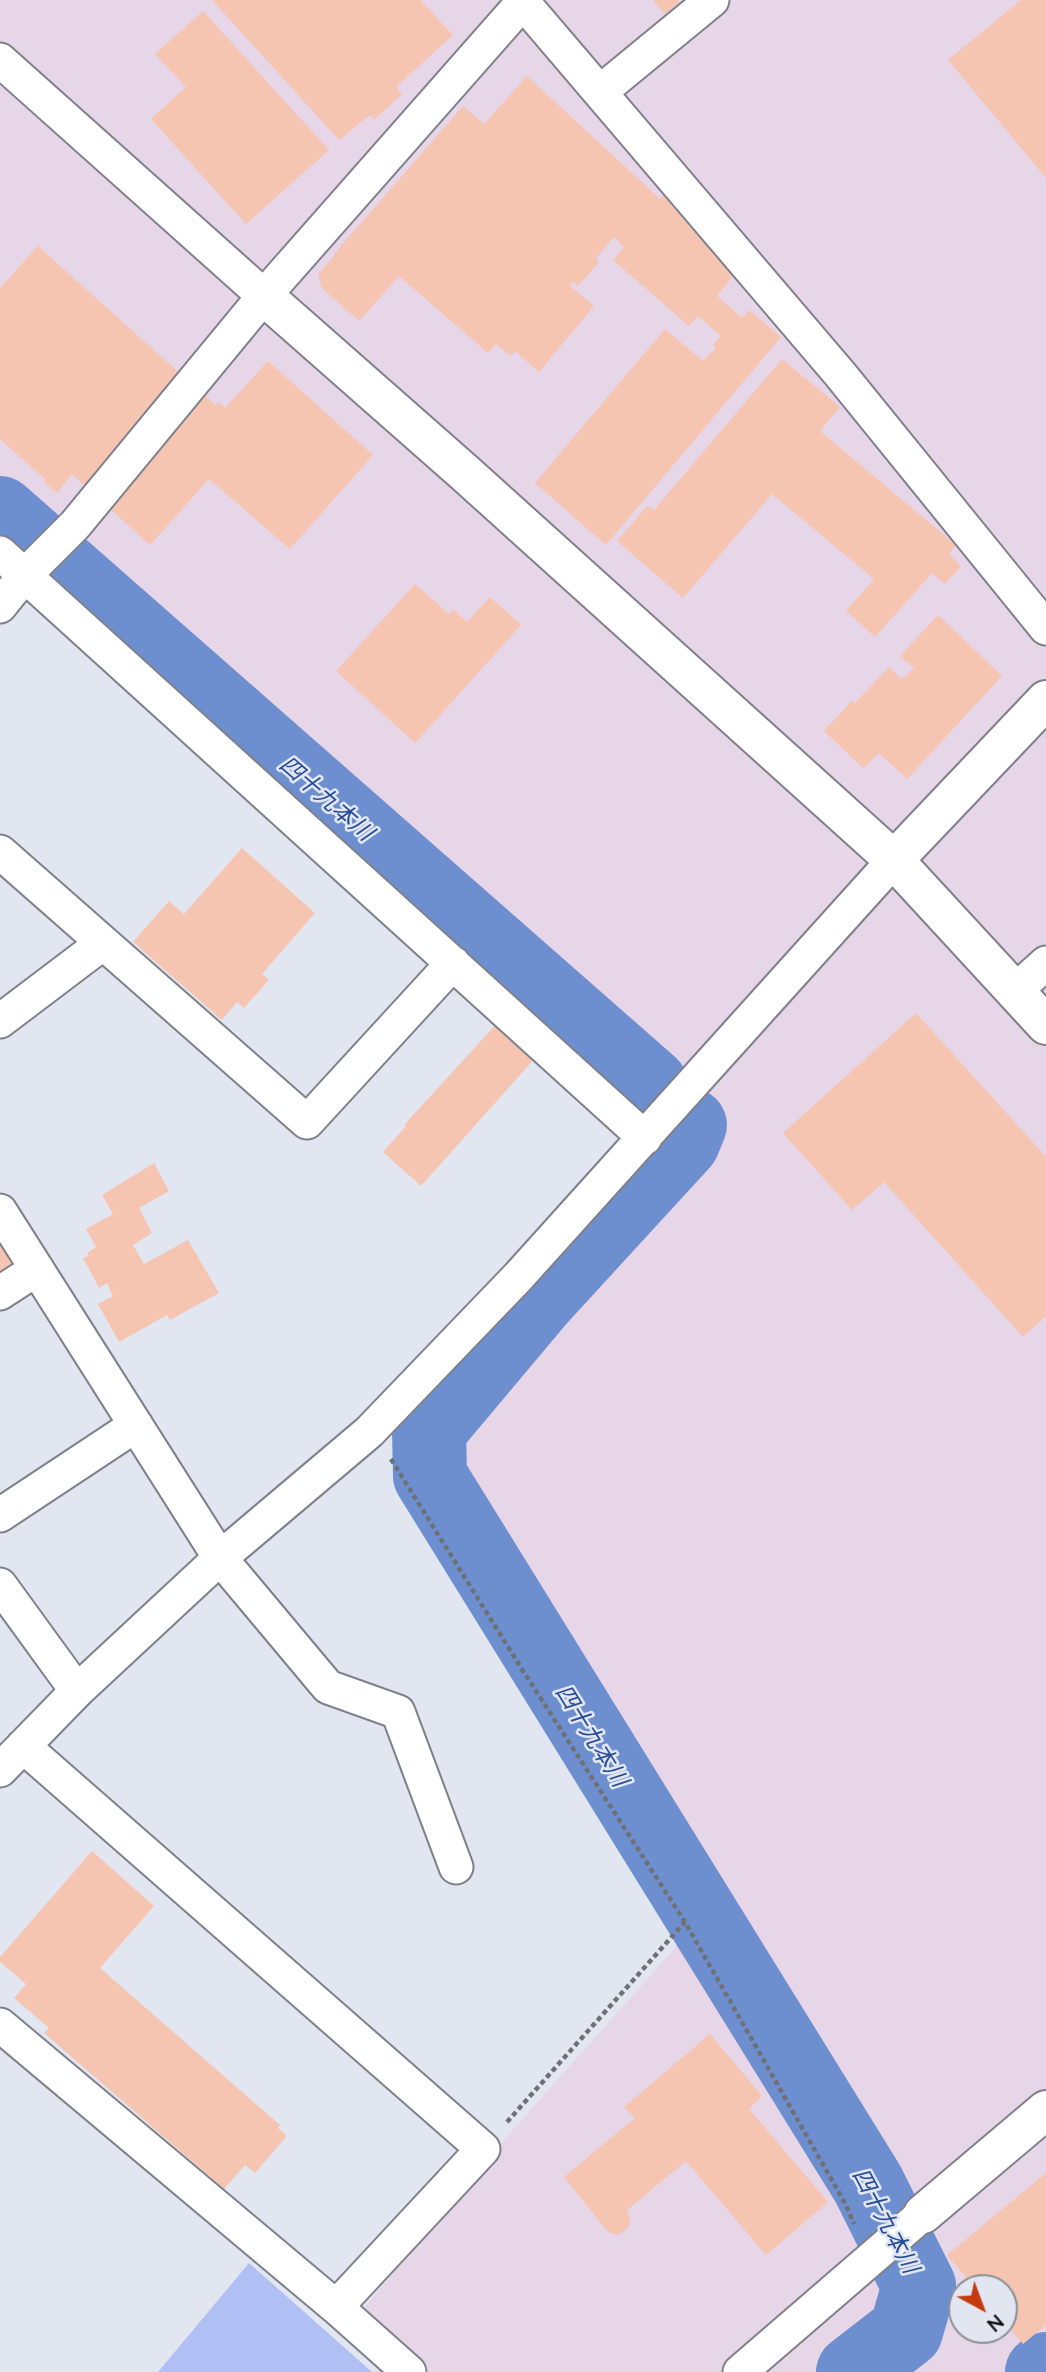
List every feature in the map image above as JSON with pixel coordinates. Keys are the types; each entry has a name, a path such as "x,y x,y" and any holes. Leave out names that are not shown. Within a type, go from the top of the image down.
{"street":[{"path":"600,92 712,0"},
{"path":"0,606 25,575 75,526 264,296 522,1 840,374 1046,628"},
{"path":"0,60 475,482 894,860 1046,1025"},
{"path":"0,553 645,1138"},
{"path":"0,1770 77,1691 220,1558 369,1432 519,1276 894,860 1046,700"},
{"path":"0,852 307,1122 453,963"},
{"path":"0,1021 103,943"},
{"path":"1015,991 1046,963"},
{"path":"0,1211 220,1558 328,1687 398,1712 456,1867"},
{"path":"0,1293 37,1269"},
{"path":"0,1515 136,1425"},
{"path":"0,1585 77,1691"},
{"path":"23,1746 483,2149 336,2307"},
{"path":"0,2025 336,2307 409,2372"},
{"path":"740,2372 1046,2110"}],"path":[{"path":"369,1432 398,1468 517,1663 685,1922 873,2256"},
{"path":"483,2149 685,1922"}],"shaded area":[{"path":"0,0 1046,0 1046,2347 1014,2372 376,2372 395,2349 369,2325 364,2308 503,2141 683,1939 409,1462 409,1440 425,1416 651,1154 0,557"},
{"path":"249,2263 372,2372 158,2372"}],"building":[{"path":"212,0 420,0 453,35 396,87 402,94 374,120 370,115 339,140"},
{"path":"653,0 678,0 680,2 665,14"},
{"path":"1021,0 1046,0 1046,178 948,60"},
{"path":"203,11 329,150 246,224 151,119 186,87 155,54"},
{"path":"527,76 660,199 664,194 733,276 717,296 742,318 749,310 781,337 606,545 535,483 665,329 703,361 716,348 713,345 721,336 698,316 689,326 613,260 624,247 614,237 596,258 599,262 578,286 573,282 570,286 594,306 539,372 515,351 511,356 496,344 488,353 399,276 359,321 322,288 318,274 463,106 484,124"},
{"path":"38,246 215,405 218,402 225,408 268,361 373,455 290,549 209,479 150,545 72,474 57,493 0,439 0,288"},
{"path":"782,359 840,407 820,431 956,545 949,554 961,566 945,584 932,573 875,637 846,611 874,579 772,494 683,598 617,541 647,506 654,510"},
{"path":"415,584 449,614 453,609 467,622 490,597 521,625 415,743 336,671"},
{"path":"938,615 1002,676 907,779 879,753 863,768 824,731 889,667 902,679 914,668 900,656"},
{"path":"242,848 315,913 262,974 269,980 244,1008 237,1002 222,1020 133,942 169,901 184,914"},
{"path":"916,1013 1046,1157 1046,1316 1023,1337 884,1182 852,1210 783,1133"},
{"path":"499,1021 537,1056 421,1186 383,1152"},
{"path":"154,1163 169,1191 139,1208 152,1233 133,1245 144,1264 188,1240 219,1293 170,1320 167,1315 119,1342 98,1304 113,1296 107,1283 99,1288 83,1258 89,1256 87,1253 96,1247 86,1229 113,1214 102,1195"},
{"path":"0,1234 22,1263 0,1277"},
{"path":"92,1851 154,1906 100,1968 280,2125 278,2128 287,2136 255,2173 245,2165 224,2189 44,2033 49,2028 14,1998 26,1984 0,1962 0,1957"},
{"path":"710,2034 762,2096 749,2109 828,2202 766,2255 686,2161 627,2210 630,2217 629,2227 618,2235 608,2232 564,2177 635,2118 624,2107"},
{"path":"1046,2173 1046,2325 1023,2344 1018,2338 1018,2274 963,2274 947,2255"}],"waterway":[{"name":"四十九本川","path":"0,513 651,1085"},
{"name":"四十九本川","path":"690,1125 683,1142 539,1299 429,1430 430,1476 868,2184 919,2286 906,2331 853,2372"},
{"path":"1042,2372 1046,2369"}]}
